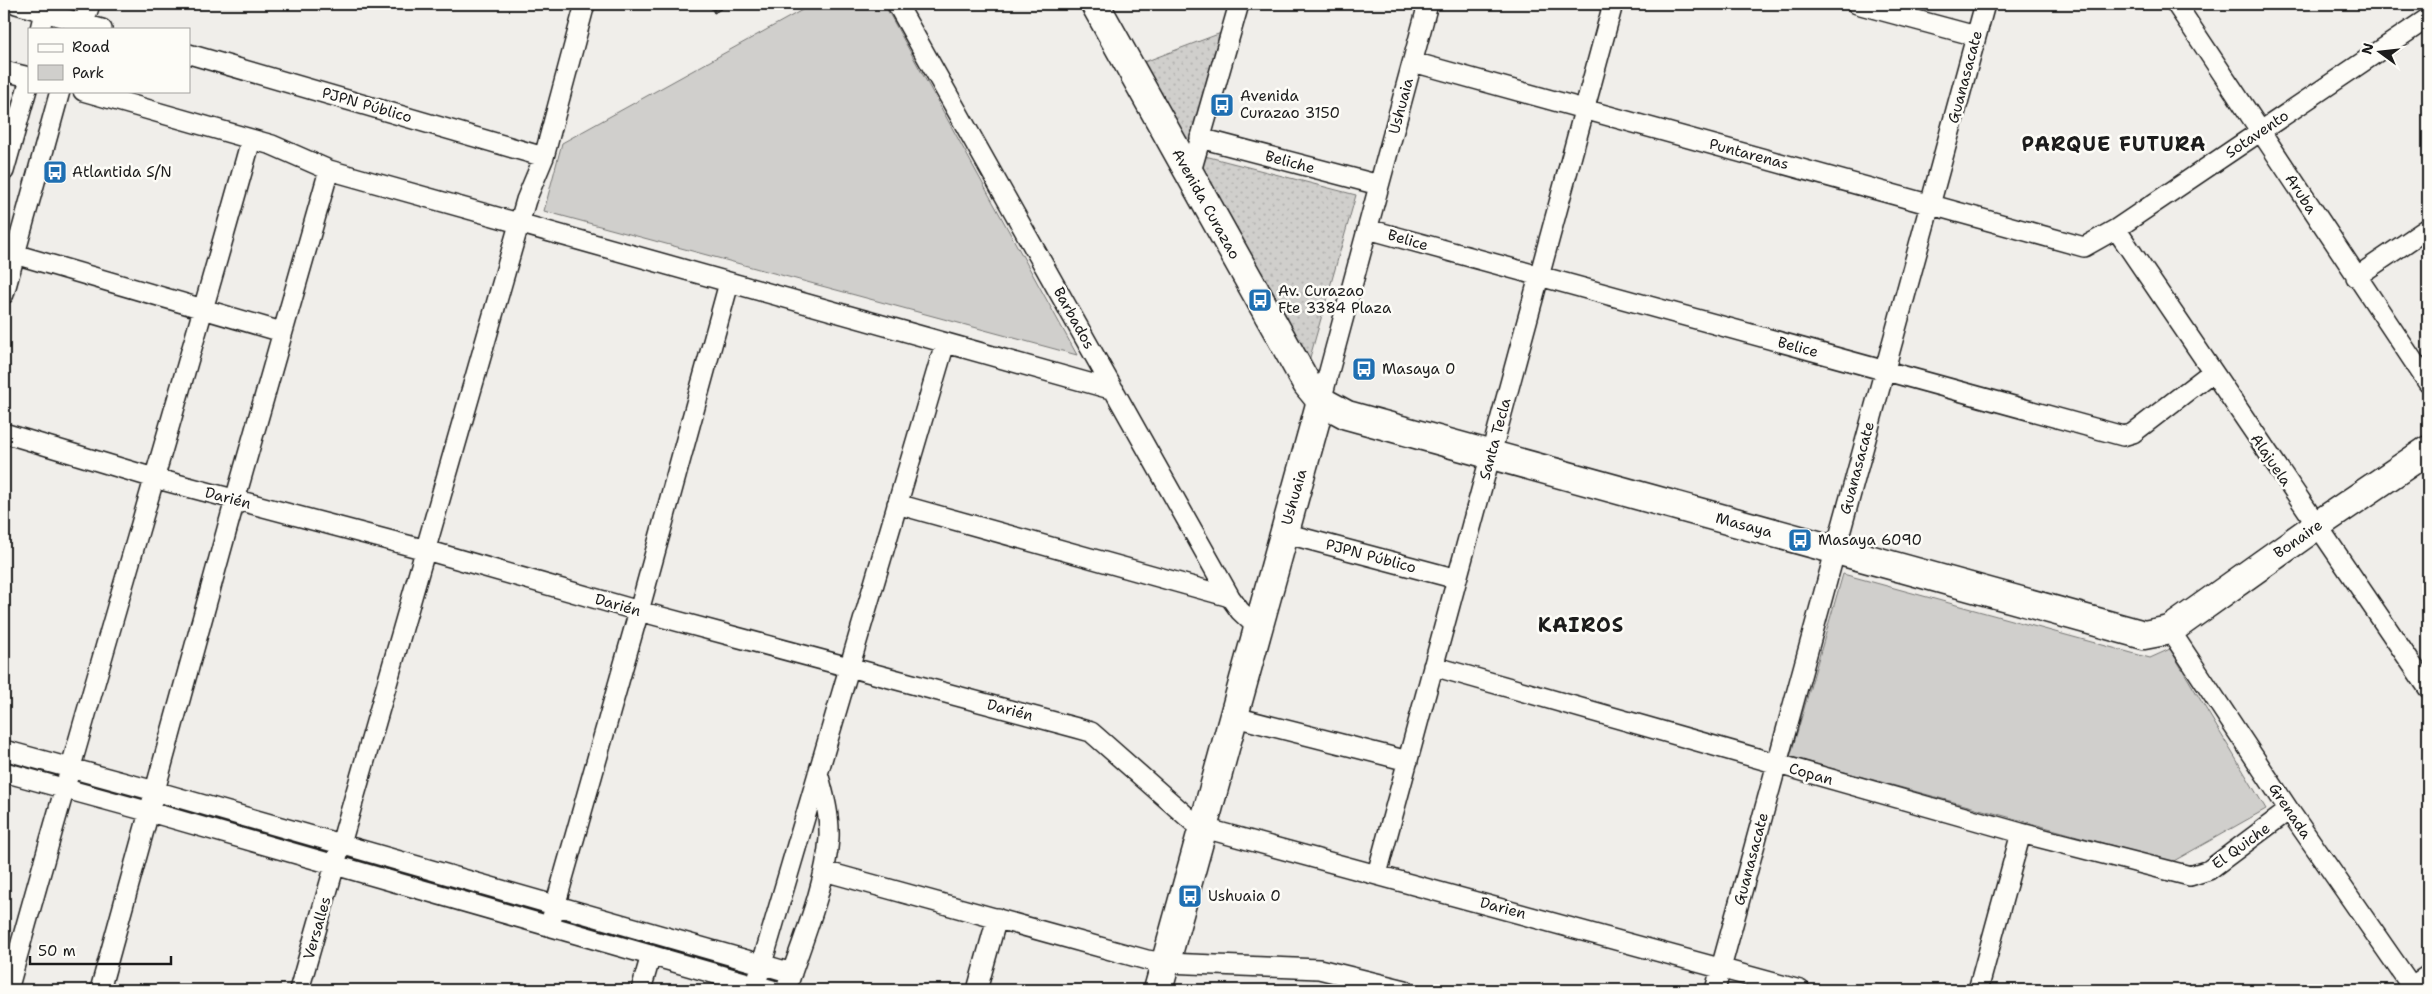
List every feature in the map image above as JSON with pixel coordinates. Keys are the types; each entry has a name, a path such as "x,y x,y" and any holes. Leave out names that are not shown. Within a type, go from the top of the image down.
{"street":[{"path":"16,4 43,15 96,28"},
{"path":"83,26 90,4"},
{"name":"Versalles","path":"299,990 526,200 544,157 585,4"},
{"name":"Barbados","path":"897,4 1230,596 1240,611 1258,628"},
{"name":"Avenida Curazao","path":"1094,4 1307,384 1321,401"},
{"path":"1190,175 1240,4"},
{"name":"Ushuaia","path":"1158,990 1235,717 1428,4"},
{"name":"Santa Tecla","path":"1377,874 1613,4"},
{"path":"1856,4 1976,36"},
{"name":"Guanasacate","path":"1715,990 1985,4"},
{"name":"Aruba","path":"2176,4 2428,383"},
{"name":"Sotavento","path":"2084,247 2116,230 2428,18"},
{"name":"PJPN Público","path":"190,54 544,157"},
{"name":"Puntarenas","path":"1413,62 2084,247"},
{"path":"4,71 28,76"},
{"path":"4,171 28,86"},
{"path":"4,294 10,253 60,92"},
{"path":"86,92 272,145 329,170 1114,390"},
{"name":"Beliche","path":"1200,138 1379,185"},
{"path":"8,990 63,790 204,309 251,140"},
{"path":"100,990 235,500 329,170"},
{"path":"2356,277 2428,228"},
{"name":"Belice","path":"1368,229 2123,436 2133,433 2212,372"},
{"name":"Alajuela","path":"2116,230 2428,688"},
{"path":"10,253 282,332"},
{"path":"549,925 639,612 729,283"},
{"path":"4,772 549,925 764,988 762,965 945,343"},
{"name":"Masaya","path":"1321,401 1347,415 1490,456 1835,549 2130,632 2144,635 2170,630"},
{"name":"Darién","path":"4,433 154,478 426,550 639,612 1091,732 1192,821 1204,828"},
{"name":"Bonaire","path":"2170,630 2316,526 2428,450"},
{"path":"897,504 1230,596"},
{"name":"PJPN Público","path":"1284,533 1457,579"},
{"name":"Grenada","path":"2170,630 2410,989"},
{"name":"Copan","path":"1434,666 2021,833 2190,876"},
{"path":"1235,717 1408,761"},
{"path":"4,750 342,844 762,965 789,982 824,871 829,837 827,804 818,773"},
{"name":"El Quiche","path":"2190,876 2209,870 2289,810"},
{"name":"Darien","path":"1204,828 1800,990"},
{"path":"1978,990 2021,833"},
{"path":"824,871 1147,960 1319,969 1404,990"},
{"path":"977,990 997,918"},
{"path":"641,990 651,956"},
{"path":"2410,989 2428,975"}],"green space":[{"path":"813,4 884,4 1077,355 544,211 562,143"},
{"path":"1221,33 1190,155 1139,64"},
{"path":"1205,156 1356,195 1305,375 1200,173"},
{"path":"1843,574 2150,658 2170,649 2266,809 2172,862 1790,757"}],"place":[{"name":"Avenida Curazao 3150","path":"1222,105"},
{"name":"Atlantida S/N","path":"55,172"},
{"name":"Av. Curazao Fte 3384 Plaza","path":"1260,300"},
{"name":"Masaya 0","path":"1364,369"},
{"name":"Masaya 6090","path":"1800,540"},
{"name":"Ushuaia 0","path":"1190,896"}],"district":[{"name":"PARQUE FUTURA","path":"2114,144"},
{"name":"KAIROS","path":"1581,625"}]}
